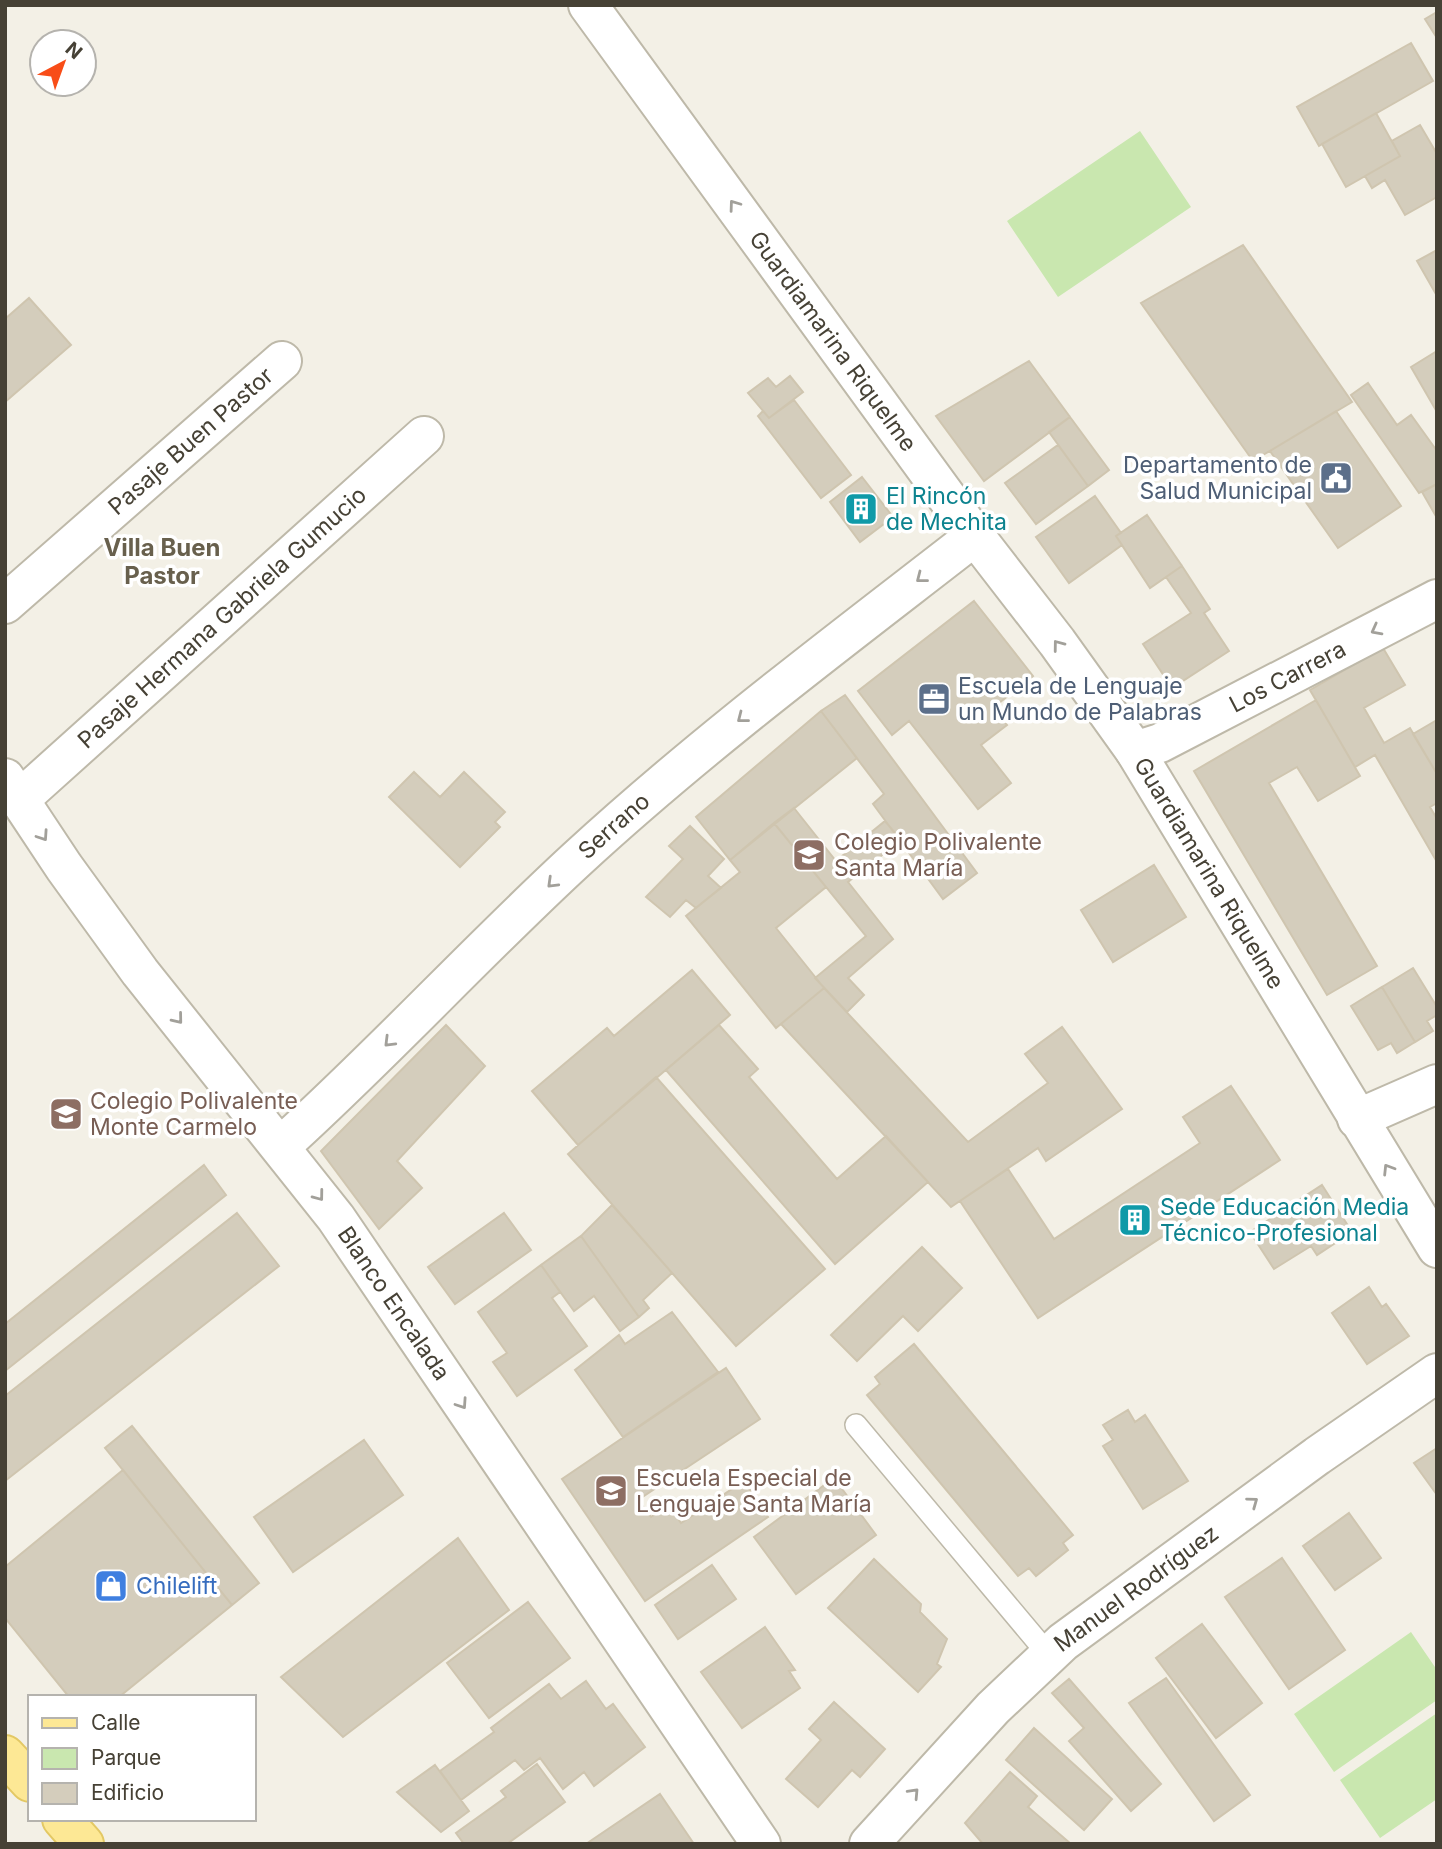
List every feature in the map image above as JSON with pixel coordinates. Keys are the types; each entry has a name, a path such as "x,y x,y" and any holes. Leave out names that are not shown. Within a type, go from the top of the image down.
{"main road":[{"path":"5,1755 28,1780"},
{"path":"64,1821 84,1844"}],"street":[{"name":"Guardiamarina Riquelme","path":"588,5 1135,751 1437,1248"},
{"name":"Pasaje Buen Pastor","path":"5,604 282,361"},
{"name":"Pasaje Hermana Gabriela Gumucio","path":"12,789 424,436"},
{"name":"Serrano","path":"281,1146 575,860 636,806 706,746 975,536"},
{"name":"Los Carrera","path":"1135,751 1160,743 1437,599"},
{"name":"Blanco Encalada","path":"12,789 140,972 336,1218 761,1844"},
{"path":"1357,1119 1437,1084"},
{"name":"Manuel Rodríguez","path":"869,1844 993,1708 1048,1654 1306,1464 1437,1373"}],"lane":[{"path":"856,1425 1048,1654"}],"green space":[{"path":"1140,131 1191,207 1058,297 1007,221"},
{"path":"1411,1632 1437,1670 1437,1700 1334,1772 1294,1714"},
{"path":"1437,1713 1437,1799 1380,1838 1340,1780"}],"building":[{"path":"1437,12 1437,38 1425,19"},
{"path":"1411,43 1433,81 1319,146 1297,107"},
{"path":"1376,113 1400,156 1346,187 1322,144"},
{"path":"1420,125 1437,154 1437,197 1405,215 1385,180 1372,188 1365,176 1400,156 1392,141"},
{"path":"1243,245 1352,402 1253,461 1141,303"},
{"path":"1437,250 1437,296 1417,261"},
{"path":"29,298 71,345 5,402 5,319"},
{"path":"1437,351 1437,412 1411,367"},
{"path":"1029,361 1070,417 984,481 936,416"},
{"path":"790,376 803,392 769,418 748,393 768,378 776,387"},
{"path":"1368,383 1397,425 1411,415 1437,451 1437,484 1419,493 1351,395"},
{"path":"794,400 851,475 821,498 758,416 763,411 769,418"},
{"name":"Departamento de Salud Municipal","path":"1336,411 1401,506 1338,548 1270,451"},
{"path":"1070,417 1109,470 1088,486 1049,432"},
{"path":"1058,445 1088,486 1036,524 1005,483"},
{"name":"El Rincón de Mechita","path":"862,477 893,517 860,542 830,502"},
{"path":"1437,484 1437,518 1422,492"},
{"path":"1095,496 1121,533 1116,536 1122,545 1069,583 1036,537"},
{"path":"1147,515 1182,566 1150,588 1116,536"},
{"path":"1182,566 1210,609 1204,613 1229,651 1172,688 1143,644 1191,613 1166,577"},
{"name":"Escuela de Lenguaje un Mundo de Palabras","path":"974,601 1033,676 994,707 1007,725 981,745 1011,783 978,809 909,721 892,735 858,691"},
{"path":"1383,648 1405,685 1364,708 1384,743 1410,728 1437,774 1437,803 1430,807 1437,819 1437,862 1375,755 1355,767 1310,690"},
{"path":"845,695 977,873 943,899 873,804 884,794 821,711"},
{"path":"1316,700 1360,776 1318,801 1297,767 1269,783 1377,966 1327,995 1194,771"},
{"path":"821,711 857,758 730,860 696,817"},
{"path":"1437,720 1437,774 1413,734"},
{"path":"414,772 440,797 464,772 505,812 495,822 500,827 460,867 389,797"},
{"path":"794,808 836,861 885,821 901,840 848,882 893,939 848,978 864,995 847,1012 815,978 866,936 774,823"},
{"path":"774,823 826,887 776,928 824,988 776,1028 686,916 740,872 730,860"},
{"path":"690,826 724,859 708,876 721,888 696,908 686,900 670,917 646,897 683,859 669,846"},
{"path":"1154,865 1186,917 1113,962 1081,910"},
{"path":"1413,968 1437,1007 1437,1015 1427,1021 1433,1031 1415,1042 1382,987"},
{"path":"692,970 730,1015 578,1145 532,1091 607,1028 614,1036"},
{"path":"1382,987 1415,1042 1397,1053 1391,1043 1378,1050 1351,1006"},
{"path":"824,988 968,1142 1048,1083 1025,1054 1062,1027 1122,1109 1046,1161 1038,1148 951,1207 781,1024"},
{"path":"446,1025 485,1066 397,1161 422,1188 379,1229 321,1151"},
{"path":"719,1025 758,1069 749,1077 837,1179 886,1136 928,1182 835,1264 666,1070"},
{"path":"656,1077 825,1269 736,1346 568,1154"},
{"name":"Sede Educación Media Técnico-Profesional","path":"1231,1086 1280,1160 1038,1318 960,1201 1008,1169 1054,1239 1200,1143 1183,1117"},
{"path":"204,1165 226,1195 5,1371 5,1324"},
{"path":"1322,1185 1352,1232 1317,1255 1311,1246 1274,1269 1250,1232"},
{"path":"612,1205 672,1273 643,1300 649,1308 639,1317 581,1236"},
{"path":"237,1213 279,1266 5,1481 5,1396"},
{"path":"504,1213 531,1250 455,1304 428,1267"},
{"path":"581,1236 639,1317 620,1331 594,1296 574,1311 541,1265"},
{"path":"922,1247 962,1288 918,1331 903,1316 857,1361 831,1335"},
{"path":"541,1265 560,1292 552,1298 587,1346 517,1396 493,1362 507,1353 478,1312"},
{"path":"1369,1287 1382,1307 1386,1304 1409,1336 1367,1364 1332,1313"},
{"path":"672,1312 718,1372 623,1437 575,1370 619,1335 625,1344"},
{"path":"914,1344 1073,1535 1063,1543 1068,1550 1036,1576 1029,1568 1018,1576 867,1395 880,1384 875,1377"},
{"name":"Escuela Especial de Lenguaje Santa María","path":"726,1368 760,1419 638,1500 651,1517 669,1505 681,1523 744,1481 768,1517 645,1601 562,1479"},
{"path":"1128,1410 1135,1422 1145,1415 1188,1481 1143,1509 1103,1446 1113,1440 1103,1425"},
{"path":"132,1426 259,1583 232,1605 105,1448"},
{"path":"364,1440 403,1495 293,1572 254,1517"},
{"path":"1437,1448 1437,1495 1414,1463"},
{"name":"Chilelift","path":"123,1470 232,1605 121,1695 67,1695 5,1618 5,1567"},
{"path":"834,1478 876,1535 796,1594 754,1537"},
{"path":"1349,1513 1381,1558 1335,1590 1303,1546"},
{"path":"458,1538 509,1610 343,1737 281,1677"},
{"path":"1282,1558 1345,1650 1289,1689 1225,1597"},
{"path":"874,1559 921,1604 920,1612 947,1639 937,1664 941,1667 918,1692 828,1608"},
{"path":"712,1565 736,1599 678,1639 655,1605"},
{"path":"528,1602 570,1658 489,1718 447,1663"},
{"path":"1202,1624 1262,1703 1216,1738 1156,1658"},
{"path":"765,1627 795,1670 789,1671 800,1688 742,1728 701,1672"},
{"path":"1166,1678 1250,1795 1214,1821 1129,1703"},
{"path":"1069,1679 1161,1784 1131,1811 1069,1741 1084,1728 1052,1693"},
{"path":"586,1681 606,1709 613,1704 645,1747 594,1786 584,1772 563,1789 540,1758 524,1770 515,1760 461,1800 440,1771 494,1732 491,1728 549,1684 561,1699"},
{"path":"834,1702 885,1749 860,1777 852,1770 818,1807 786,1779 821,1740 809,1729"},
{"path":"1034,1728 1112,1799 1084,1830 1006,1760"},
{"path":"537,1764 565,1802 507,1844 464,1844 456,1833 506,1797 501,1791"},
{"path":"435,1765 469,1811 441,1832 397,1792"},
{"path":"1010,1772 1037,1796 1028,1807 1071,1844 983,1844 965,1823"},
{"path":"660,1794 694,1844 586,1844"}],"place":[{"name":"Departamento de Salud Municipal","path":"1336,478"},
{"name":"El Rincón de Mechita","path":"861,509"},
{"name":"Escuela de Lenguaje un Mundo de Palabras","path":"934,699"},
{"name":"Colegio Polivalente Santa María","path":"809,855"},
{"name":"Colegio Polivalente Monte Carmelo","path":"66,1114"},
{"name":"Sede Educación Media Técnico-Profesional","path":"1135,1220"},
{"name":"Escuela Especial de Lenguaje Santa María","path":"611,1491"},
{"name":"Chilelift","path":"111,1586"}],"district":[{"name":"Villa Buen Pastor","path":"162,561"}]}
